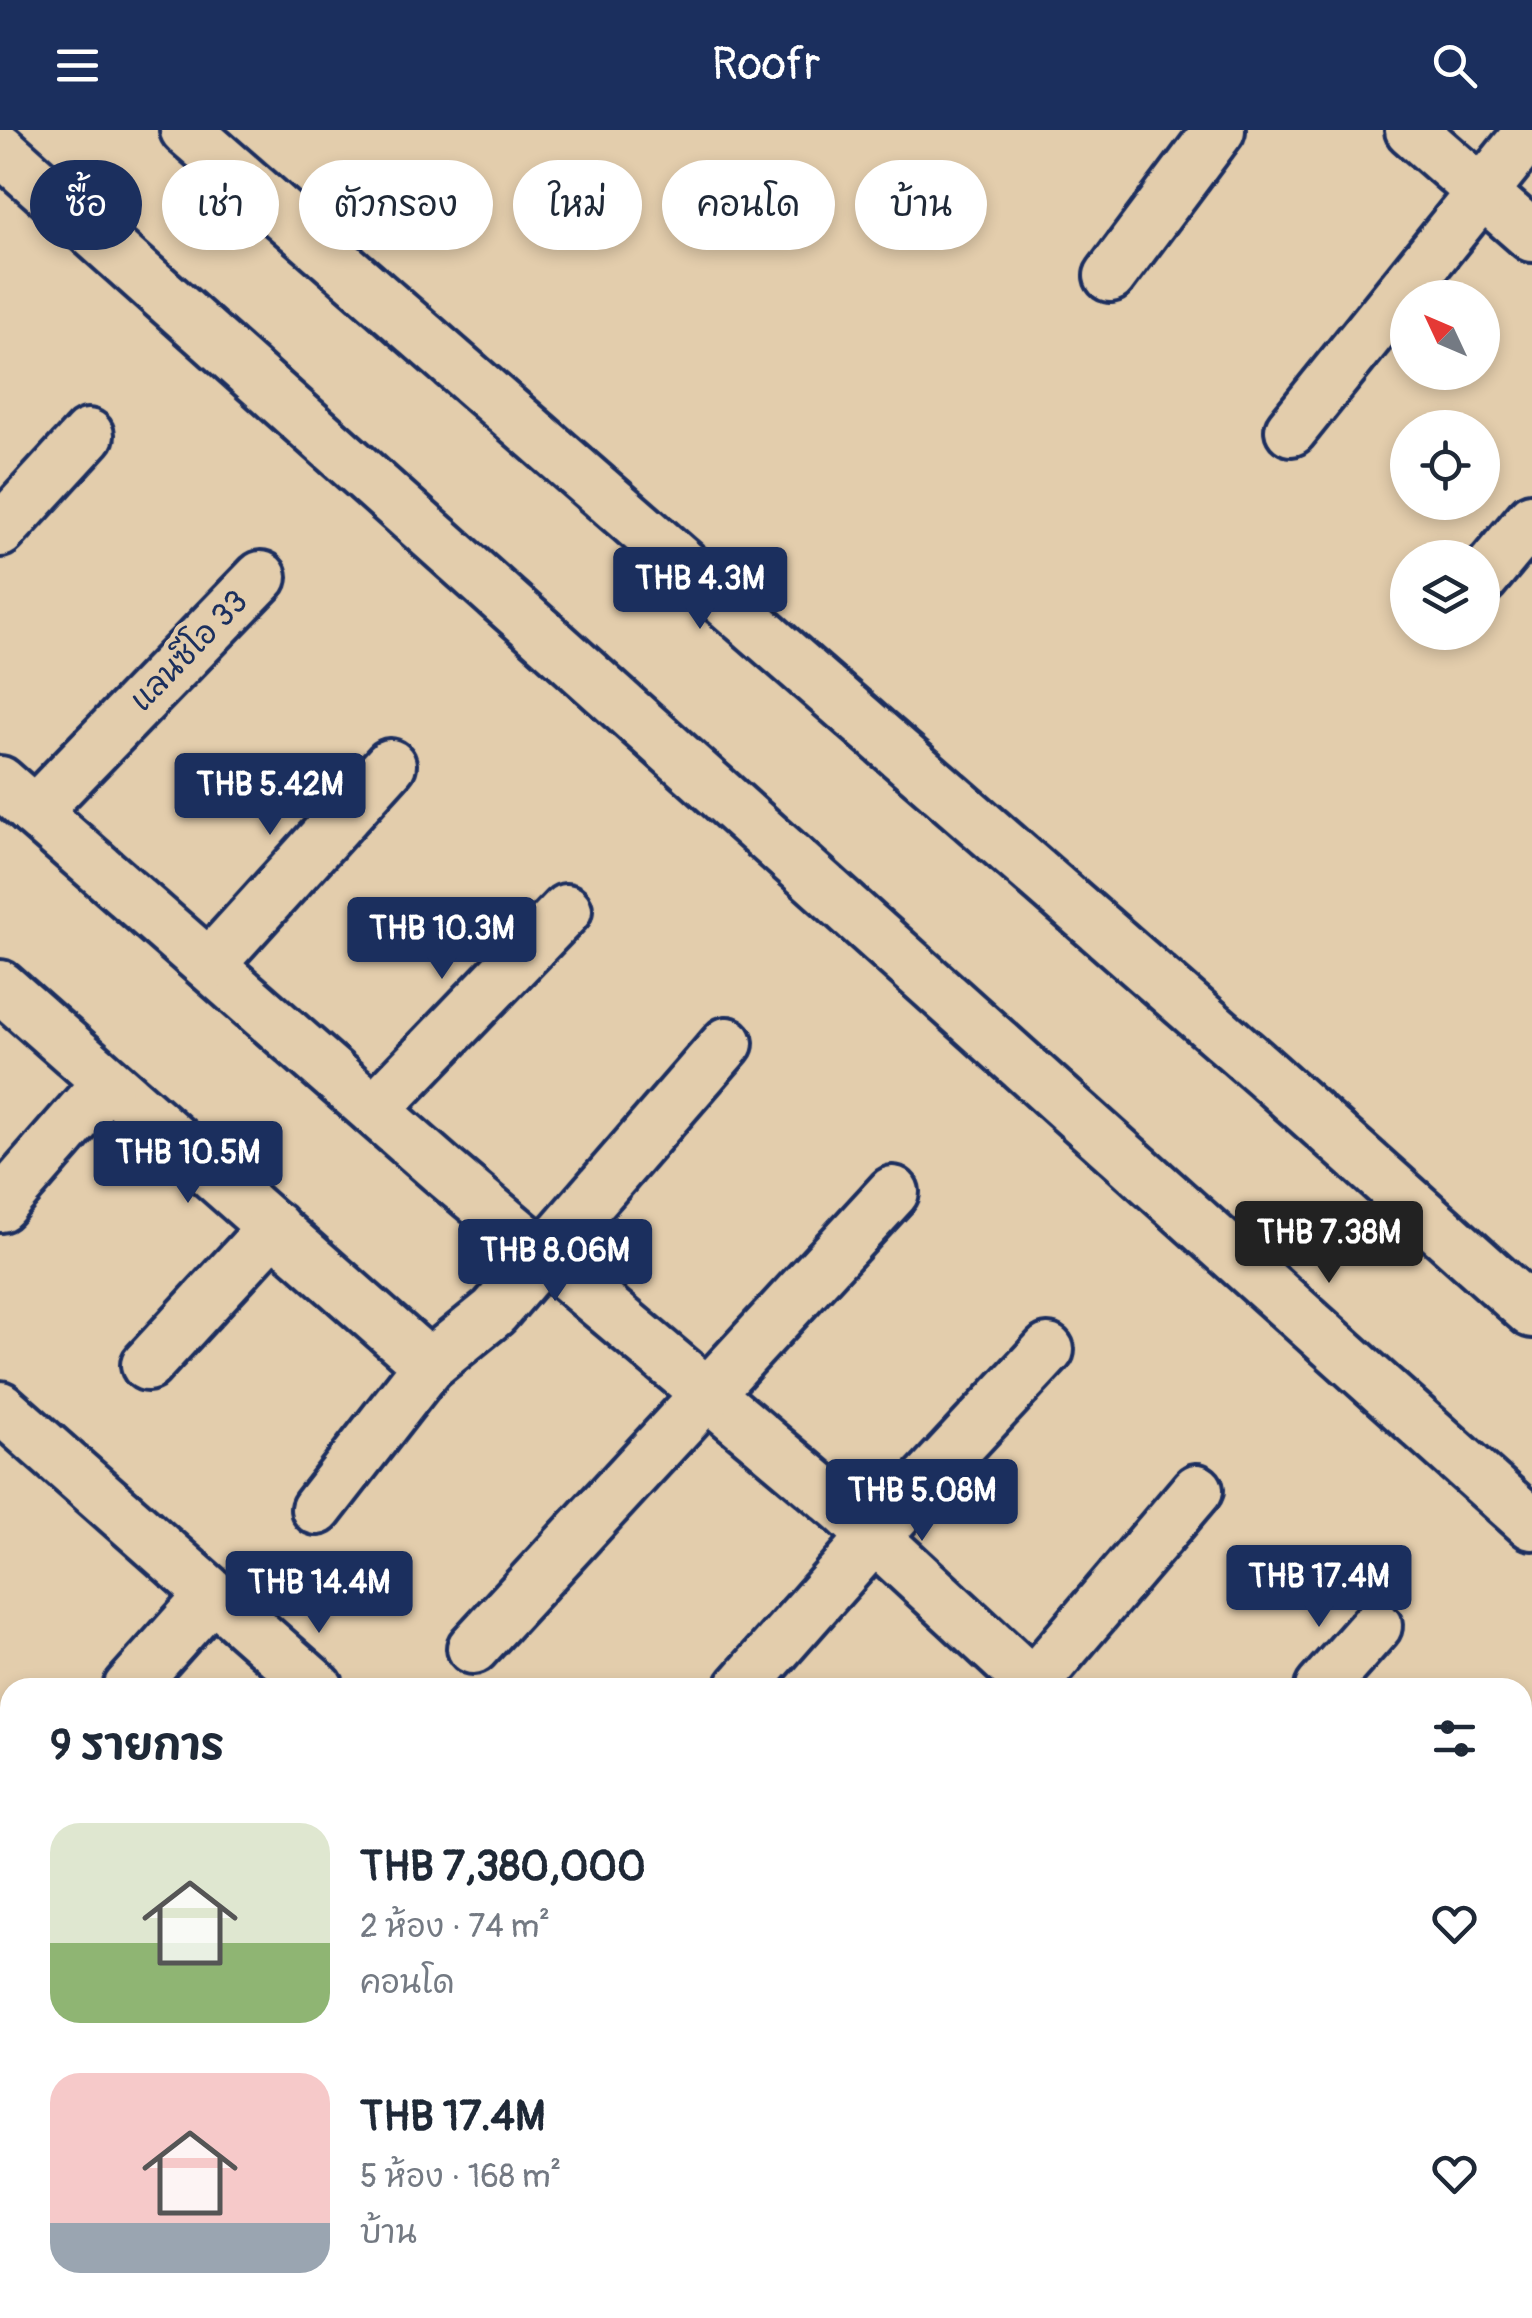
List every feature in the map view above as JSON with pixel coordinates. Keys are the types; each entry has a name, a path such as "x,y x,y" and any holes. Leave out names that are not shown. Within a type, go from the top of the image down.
{"street":[{"path":"186,130 1266,1074 1532,1312"},
{"path":"1110,276 1219,130"},
{"path":"1411,130 1532,236"},
{"path":"1291,430 1532,130"},
{"path":"0,149 1532,1524"},
{"path":"0,531 88,435"},
{"path":"1500,557 1532,519"},
{"name":"แลนซีโอ 33","path":"17,797 262,577"},
{"path":"209,965 390,764"},
{"path":"17,797 374,1110 874,1537 1024,1678"},
{"path":"374,1110 566,910"},
{"path":"0,986 430,1365"},
{"path":"317,1509 430,1365 494,1312 727,1042"},
{"path":"0,1206 108,1082"},
{"path":"472,1648 894,1192"},
{"path":"148,1365 274,1228"},
{"path":"750,1678 1048,1350"},
{"path":"6,1424 306,1678"},
{"path":"1040,1678 1197,1490"},
{"path":"138,1678 212,1595"},
{"path":"1330,1678 1376,1626"}]}
